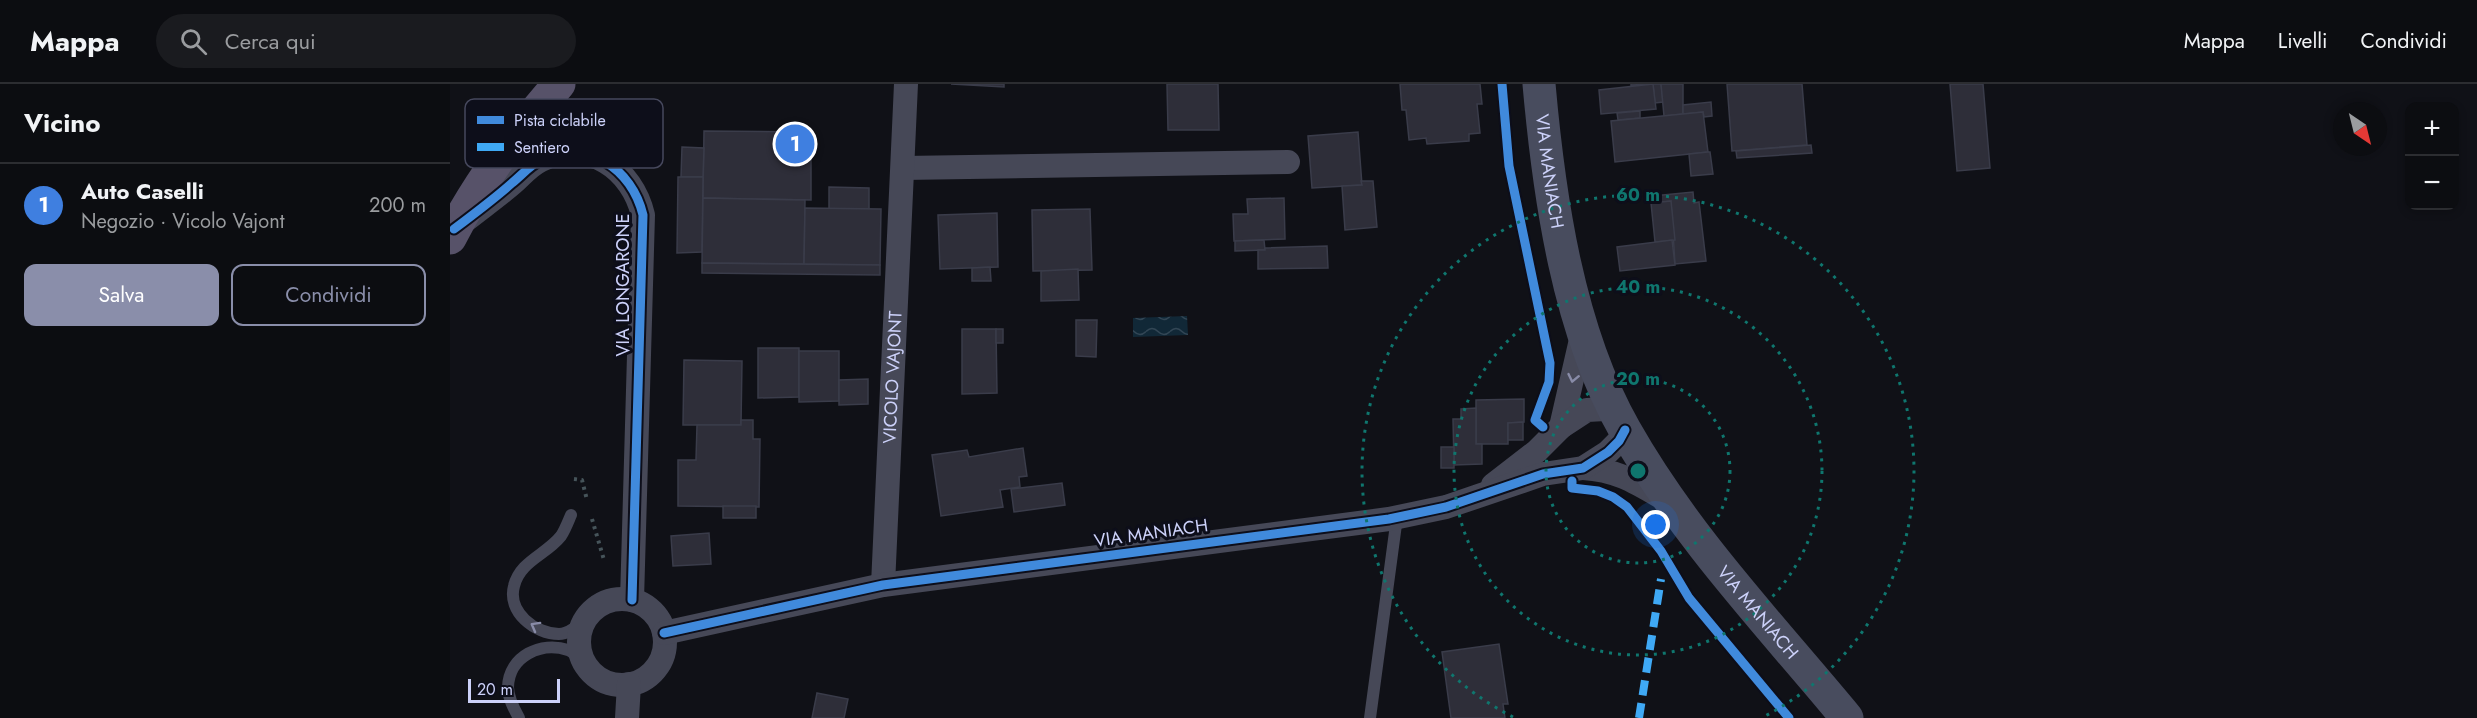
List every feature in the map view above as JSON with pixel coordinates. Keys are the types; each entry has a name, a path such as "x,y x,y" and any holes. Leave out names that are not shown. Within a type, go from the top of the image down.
{"main road":[{"path":"546,99 559,84"},
{"name":"VIA MANIACH","path":"1539,84 1543,134 1561,250 1597,369 1621,422 1690,530 1847,718"},
{"path":"452,234 494,168"}],"street":[{"name":"VICOLO VAJONT","path":"883,585 906,84"},
{"path":"903,168 1288,162"},
{"name":"VIA LONGARONE","path":"452,234 529,168"},
{"name":"VIA LONGARONE","path":"614,168 631,184 639,199 643,215 635,561 632,600"},
{"name":"VIA MANIACH","path":"1561,427 1584,329"},
{"name":"VIA MANIACH","path":"1477,497 1537,451 1561,427 1587,410 1605,409 1621,422 1619,441 1608,452 1583,468"},
{"name":"VIA MANIACH","path":"664,633 883,585 1397,517 1446,507 1543,474 1583,468 1604,469 1620,473 1671,503"},
{"path":"632,600 650,610 661,624 664,633 662,656 648,676 629,684 618,684 601,679 583,661 579,635 586,618 605,602 632,600"},
{"path":"627,718 629,684"}],"lane":[{"path":"571,515 560,537 521,569 513,588 518,610 531,626 561,634 575,628 586,618"},
{"path":"1370,718 1397,517"},
{"path":"519,718 511,704 508,687 512,669 525,654 543,647 568,650 583,661"}],"path":[{"path":"574,479 582,480 588,503"},
{"path":"591,514 603,560 635,561"}],"water":[{"path":"1187,316 1188,335 1133,337 1133,318"}],"building":[{"path":"951,84 1004,84 1004,87"},
{"path":"1167,84 1218,84 1219,130 1168,130"},
{"path":"1400,84 1480,84 1482,104 1477,104 1480,133 1469,134 1469,141 1427,144 1426,138 1409,140 1406,110 1402,110"},
{"path":"1653,84 1661,84 1663,102 1655,103"},
{"path":"1653,84 1656,109 1601,114 1599,90"},
{"path":"1661,84 1683,84 1683,114 1664,116"},
{"path":"1727,84 1802,84 1807,145 1732,151"},
{"path":"1950,84 1983,84 1990,168 1957,171"},
{"path":"1711,102 1712,116 1704,117 1703,112 1683,114 1683,105"},
{"path":"1640,111 1640,118 1618,120 1617,113"},
{"path":"1703,112 1708,152 1615,162 1611,121"},
{"path":"704,131 811,132 811,200 703,198"},
{"path":"1358,132 1362,185 1312,188 1308,136"},
{"path":"1811,145 1812,153 1737,158 1736,151"},
{"path":"682,147 704,148 703,177 681,177"},
{"path":"1710,152 1713,174 1691,176 1689,154"},
{"path":"678,177 703,177 702,252 677,253"},
{"path":"1361,181 1373,181 1377,227 1345,230 1342,186 1362,185"},
{"path":"829,187 869,188 869,209 829,209"},
{"path":"1693,192 1694,203 1699,202 1706,261 1675,264 1671,201 1654,203 1653,196"},
{"path":"703,198 805,200 804,264 702,263"},
{"path":"1284,198 1285,239 1234,241 1233,214 1248,214 1247,199"},
{"path":"1671,201 1675,240 1655,242 1651,203"},
{"path":"805,208 881,209 880,265 804,264"},
{"path":"1090,209 1092,270 1033,271 1032,210"},
{"path":"997,213 998,267 940,269 938,215"},
{"path":"1264,240 1265,250 1235,251 1235,241"},
{"path":"1672,240 1675,265 1620,271 1617,247"},
{"path":"1327,246 1328,268 1258,269 1258,250"},
{"path":"702,263 880,265 880,275 702,273"},
{"path":"990,267 991,281 972,281 972,268"},
{"path":"1078,269 1079,300 1041,301 1041,271"},
{"path":"1076,320 1097,320 1096,357 1076,356"},
{"path":"962,329 996,329 997,393 962,394"},
{"path":"996,329 1003,329 1003,343 996,343"},
{"path":"758,348 799,348 799,397 758,398"},
{"path":"799,351 839,351 839,401 799,402"},
{"path":"684,360 742,361 741,425 683,425"},
{"path":"868,379 868,404 839,405 839,380"},
{"path":"1524,399 1524,422 1508,423 1508,444 1476,444 1476,400"},
{"path":"1476,408 1476,444 1482,444 1482,464 1454,465 1453,419 1461,419 1461,409"},
{"path":"741,420 753,420 753,439 760,439 759,507 678,506 678,460 696,460 697,425 741,425"},
{"path":"1523,422 1523,440 1508,440 1508,423"},
{"path":"1441,447 1454,447 1454,468 1441,468"},
{"path":"1023,448 1027,476 1019,477 1020,487 1000,490 1003,507 941,516 932,455 967,450 969,457"},
{"path":"1062,483 1065,505 1014,512 1011,489"},
{"path":"723,506 756,506 756,518 723,518"},
{"path":"709,533 711,564 673,566 671,536"},
{"path":"1499,644 1508,704 1503,704 1505,718 1451,718 1442,652"},
{"path":"817,693 848,699 844,718 812,718"}],"marked path":[{"path":"1639,718 1661,579"}],"cycle path":[{"path":"1502,84 1509,166 1550,363 1549,382 1535,420 1543,427"},
{"path":"454,229 530,168"},
{"path":"613,168 629,184 643,215 632,600"},
{"path":"664,633 883,585 1389,519 1446,507 1543,474 1583,468 1608,452 1619,441 1625,430"},
{"path":"1572,481 1572,488 1598,491 1613,497 1627,507 1661,551 1689,598 1789,718"}],"place":[{"name":"Auto Caselli","path":"795,144"}]}
